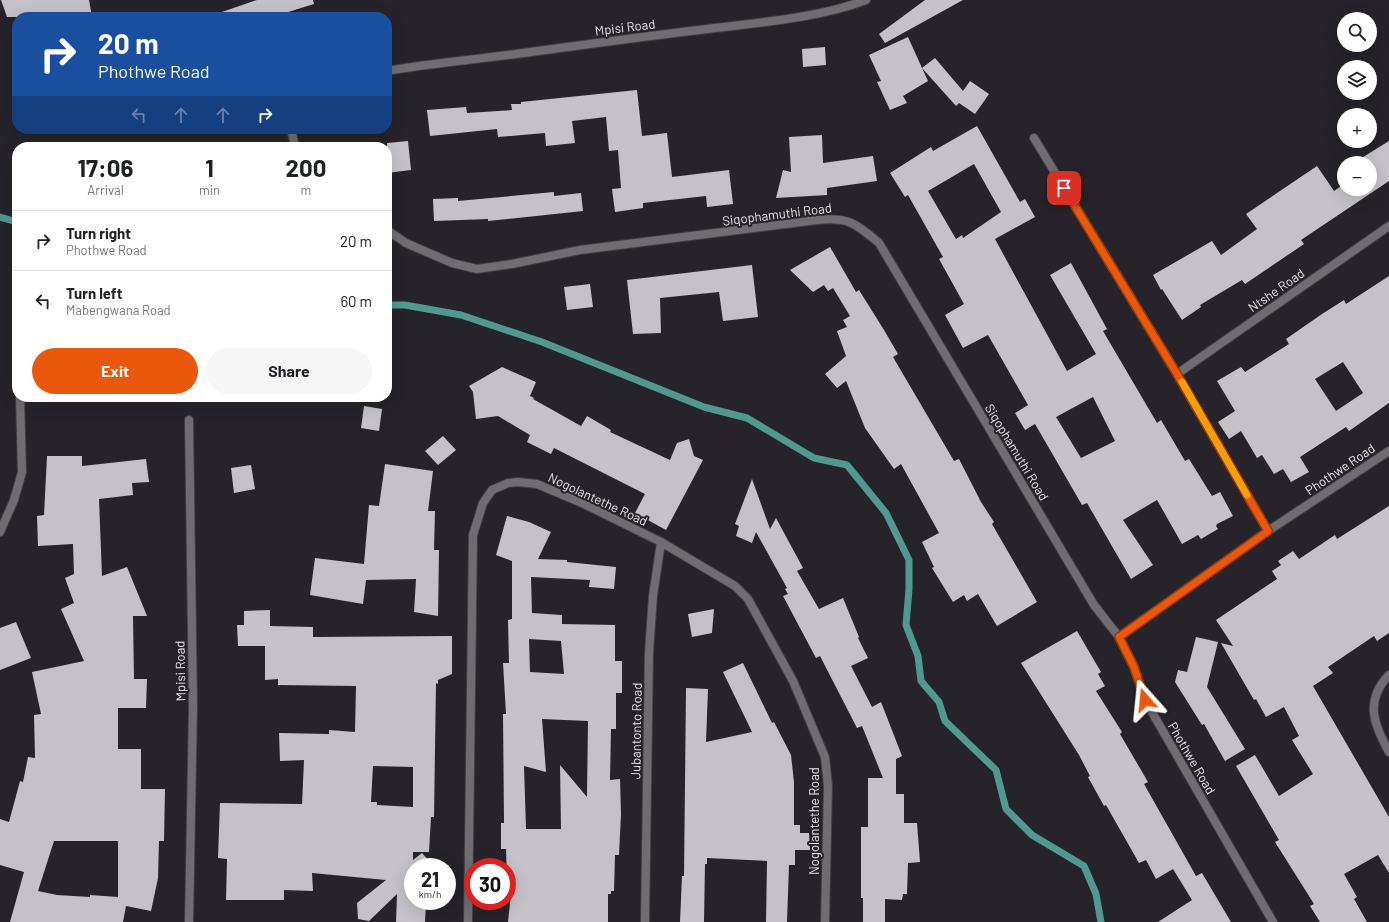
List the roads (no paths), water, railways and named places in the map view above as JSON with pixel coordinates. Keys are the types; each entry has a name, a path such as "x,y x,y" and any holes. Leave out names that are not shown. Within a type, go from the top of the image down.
{"street":[{"name":"Mpisi Road","path":"392,70 421,64 516,54 757,22 843,9 866,0"},
{"path":"1034,138 1177,374 1268,531"},
{"name":"Siqophamuthi Road","path":"392,234 406,244 452,263 477,269 512,264 580,250 817,220 840,218 858,225 879,242 1094,605 1119,637"},
{"name":"Ntshe Road","path":"1177,374 1389,226"},
{"path":"0,532 14,500 22,472 20,402"},
{"name":"Mpisi Road","path":"189,420 193,706 189,922"},
{"name":"Phothwe Road","path":"1274,922 1145,700 1134,667 1119,637 1268,531 1389,451"},
{"name":"Nogolantethe Road","path":"468,922 471,553 473,535 483,503 492,490 508,483 518,482 537,484 582,503 661,542 736,586 756,610 796,688 825,757 827,772 825,922"},
{"name":"Jubantonto Road","path":"645,922 649,652 653,596 661,542"},
{"path":"1389,675 1382,682 1375,698 1374,717 1376,728 1389,752"}],"waterway":[{"path":"0,217 12,221"},
{"path":"392,305 405,305 461,315 542,342 704,407 747,418 814,458 847,465 886,513 909,560 909,589 906,625 918,656 921,681 939,702 945,721 996,770 1006,809 1032,835 1084,866 1096,894 1101,922"}]}
